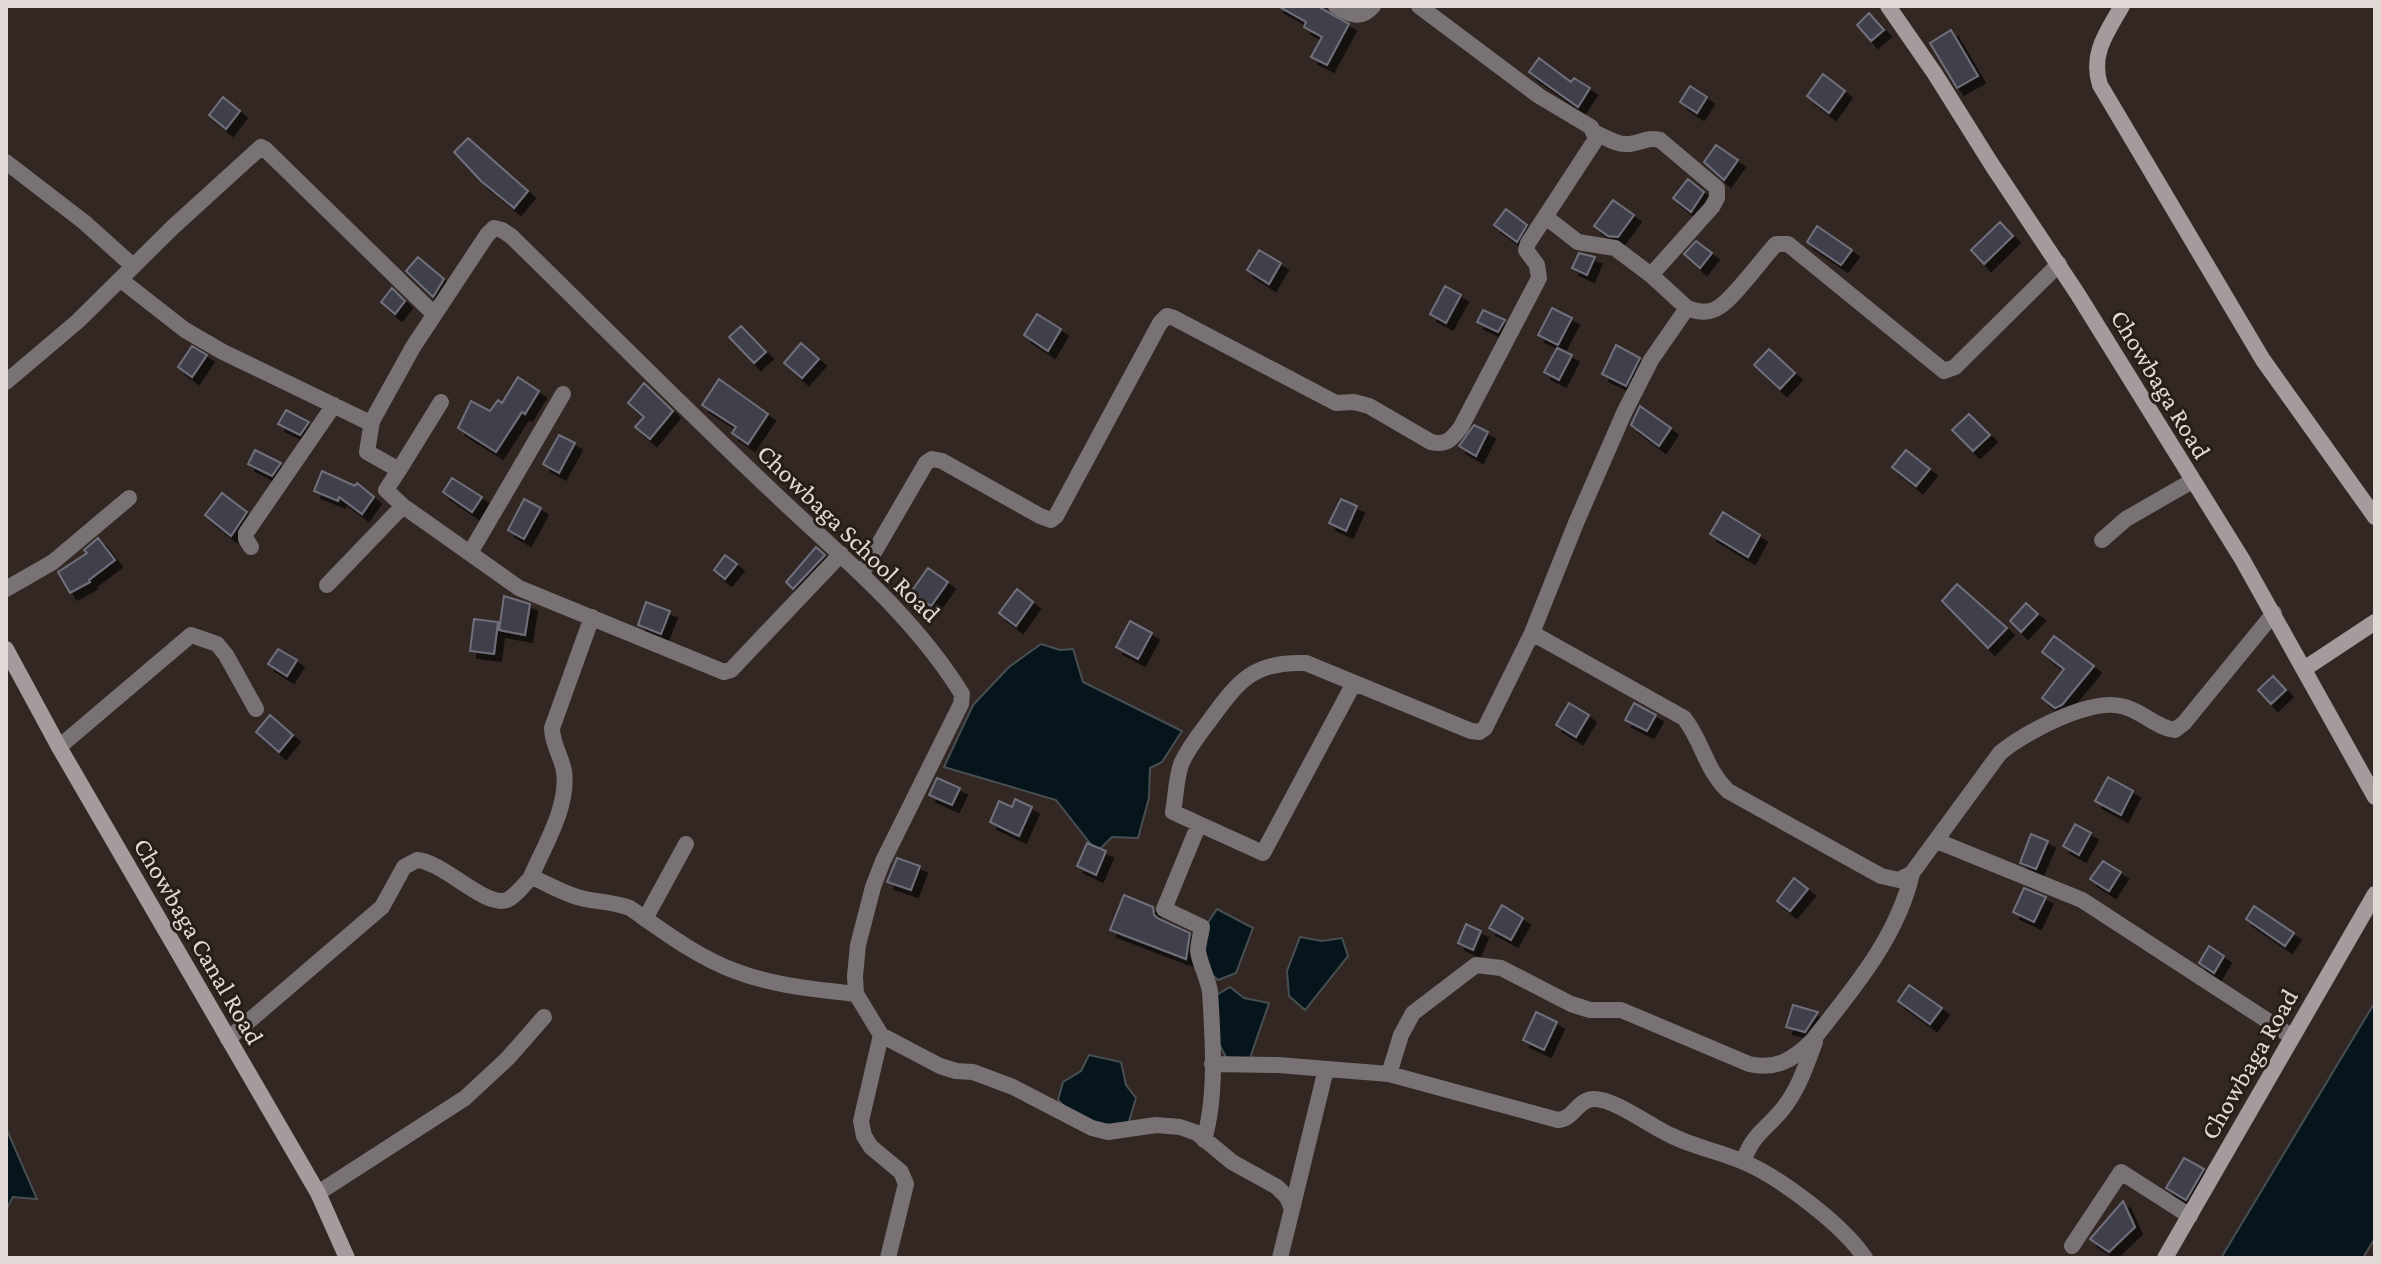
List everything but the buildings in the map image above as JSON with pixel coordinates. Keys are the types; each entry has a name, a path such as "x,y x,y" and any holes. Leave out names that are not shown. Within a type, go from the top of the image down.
{"street":[{"path":"1336,6 1357,16 1366,14 1373,6"},
{"path":"1419,6 1539,96 1596,133 1622,144 1632,145 1651,137 1660,140 1717,188 1717,198 1712,207 1651,275"},
{"name":"Chowbaga Road","path":"1888,6 2059,264 2274,613 2375,797"},
{"path":"2122,6 2096,57 2096,74 2100,85 2263,360 2375,517"},
{"path":"862,573 926,463 932,459 942,461 1040,516 1051,520 1056,516 1160,323 1167,316 1336,403 1360,403 1440,445 1451,440 1461,427 1539,278 1537,265 1526,250 1593,147 1596,133"},
{"path":"6,382 78,321 261,147 434,314"},
{"path":"6,162 84,222 133,266"},
{"path":"1547,218 1578,242 1615,248 1687,308 1706,312 1719,307 1776,244 1788,244 1944,371 1955,367 2059,264"},
{"name":"Chowbaga School Road","path":"372,421 434,314 487,235 494,228 502,230 773,492 862,573 923,638 958,689 962,700 873,887 858,945 856,994"},
{"path":"121,280 185,330 262,371 366,421 372,421 367,452 399,470"},
{"path":"1354,683 1263,853 1173,812 1181,764 1194,741 1233,688 1257,671 1279,662 1306,663 1471,731 1479,732 1485,728 1532,633 1624,413 1651,360 1687,308"},
{"path":"470,553 563,394"},
{"path":"441,402 386,490 403,506 519,588 724,672 731,670 841,554"},
{"path":"251,547 246,533 334,405"},
{"path":"2102,540 2126,519 2192,481"},
{"path":"6,589 53,562 129,498"},
{"path":"327,585 403,506"},
{"path":"1532,633 1684,718 1694,731 1715,779 1728,791 1881,876 1899,880 1912,873 2000,753 2032,731 2091,708 2121,705 2167,729 2175,730 2193,713 2274,613"},
{"path":"228,1039 382,907 404,867 417,860 437,866 489,899 501,902 511,899 530,879 565,789 563,768 552,738 552,728 592,617"},
{"path":"2304,669 2375,622"},
{"path":"59,747 191,635 217,644 256,709"},
{"name":"Chowbaga Canal Road","path":"6,649 59,747 318,1193 347,1258"},
{"path":"1199,824 1164,909 1202,927 1198,952 1207,973 1210,991 1212,1064 1210,1119 1204,1140"},
{"path":"1937,841 2082,900 2291,1036"},
{"path":"645,919 686,844"},
{"path":"1389,1074 1401,1035 1413,1013 1476,965 1501,968 1571,1004 1590,1010 1621,1010 1749,1064 1762,1067 1783,1064 1797,1055 1819,1032 1889,934 1906,901 1912,873"},
{"path":"530,879 587,900 616,902 737,972 788,986 856,994 881,1035 940,1066 985,1075 1035,1096 1092,1128 1108,1132 1156,1125 1180,1127 1197,1133 1232,1162 1277,1187 1287,1197 1292,1209"},
{"name":"Chowbaga Road","path":"2165,1258 2375,894"},
{"path":"318,1193 465,1098 508,1058 544,1017"},
{"path":"1743,1162 1750,1141 1781,1112 1794,1094 1819,1032"},
{"path":"881,1035 861,1121 864,1136 871,1147 901,1172 906,1184 888,1258"},
{"path":"1212,1064 1389,1074 1558,1120 1572,1116 1583,1102 1591,1099 1609,1102 1672,1136 1769,1174 1848,1238 1865,1258"},
{"path":"1280,1258 1326,1069"},
{"path":"2072,1246 2121,1172 2190,1216"}],"shaded area":[{"path":"1041,644 1060,650 1073,649 1083,682 1182,731 1162,762 1150,768 1149,798 1138,838 1112,837 1097,852 1056,800 944,767 973,705 1009,667"},
{"path":"1217,909 1253,928 1236,973 1218,980 1201,965 1203,930"},
{"path":"1300,937 1322,941 1342,938 1348,956 1305,1010 1289,996 1287,971"},
{"path":"1230,987 1244,998 1269,1003 1250,1058 1230,1065 1214,1034 1215,996"},
{"path":"2375,1002 2375,1238 2363,1258 2221,1258"},
{"path":"1089,1055 1121,1062 1126,1085 1136,1098 1127,1128 1076,1119 1058,1100 1063,1082 1081,1071"},
{"path":"6,1128 37,1199 13,1197 6,1210"}]}
